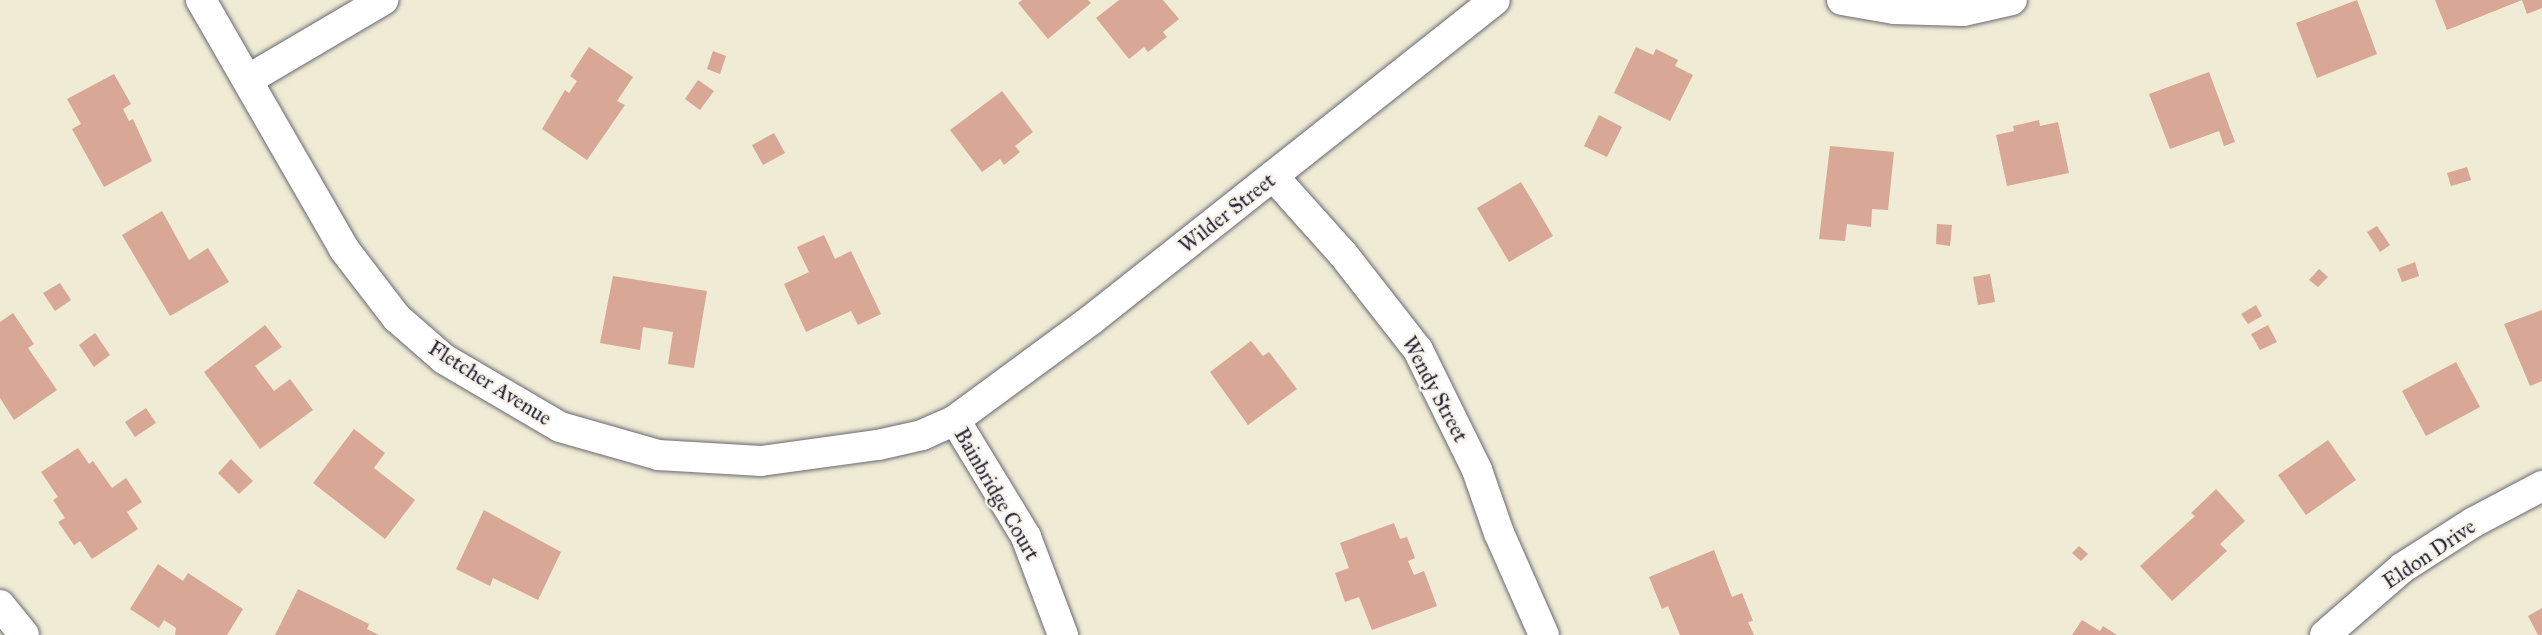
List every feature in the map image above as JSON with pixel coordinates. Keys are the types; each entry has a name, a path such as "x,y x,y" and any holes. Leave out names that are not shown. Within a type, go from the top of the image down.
{"street":[{"name":"Fletcher Avenue","path":"201,0 249,79 344,249 397,318 444,359 560,427 658,455 761,462 878,445 922,435 955,420"},
{"path":"249,79 383,0"},
{"name":"Wilder Street","path":"955,420 1091,320 1495,0"},
{"path":"1842,0 1894,9 1963,11 2012,0"},
{"name":"Wendy Street","path":"1273,176 1343,254 1418,350 1477,470 1499,533 1544,635"},
{"name":"Bainbridge Court","path":"955,420 1026,537 1063,635"},
{"name":"Eldon Drive","path":"2325,635 2402,568 2495,510 2542,486"},
{"path":"0,605 24,635"}],"building":[{"path":"1022,0 1088,0 1091,3 1048,39 1018,3"},
{"path":"1119,0 1163,0 1179,19 1163,32 1167,37 1148,52 1144,47 1129,59 1096,18"},
{"path":"2357,0 2377,54 2317,78 2296,23"},
{"path":"2435,0 2522,0 2447,30"},
{"path":"2522,0 2542,0 2542,8 2527,14"},
{"path":"589,47 633,77 617,101 625,105 587,160 542,129 565,90 569,93 577,81 570,76"},
{"path":"1636,47 1653,55 1656,49 1678,60 1675,66 1693,75 1670,121 1614,93"},
{"path":"713,51 726,56 720,74 707,69"},
{"path":"2209,72 2235,142 2224,146 2219,131 2170,149 2149,94"},
{"path":"114,74 131,104 123,109 129,121 133,119 152,161 104,187 72,129 81,124 67,99"},
{"path":"698,80 714,91 700,110 685,99"},
{"path":"1002,91 1033,132 1015,146 1020,152 1004,165 1000,159 982,172 950,130"},
{"path":"1599,115 1622,127 1607,157 1584,146"},
{"path":"2039,120 2040,126 2058,122 2069,173 2007,186 1996,135 2014,131 2013,126"},
{"path":"774,133 785,153 763,165 752,145"},
{"path":"1830,146 1894,152 1888,210 1872,209 1871,227 1847,224 1845,241 1819,239"},
{"path":"2467,167 2471,180 2451,186 2447,173"},
{"path":"1521,182 1553,236 1509,262 1477,208"},
{"path":"162,211 189,260 208,248 229,282 170,316 122,235"},
{"path":"1937,224 1952,225 1950,246 1936,244"},
{"path":"2377,226 2390,245 2380,252 2367,232"},
{"path":"824,235 835,259 851,251 881,314 858,325 851,311 806,332 784,284 809,272 797,247"},
{"path":"2415,262 2419,276 2402,282 2397,269"},
{"path":"2319,269 2328,277 2318,287 2309,280"},
{"path":"1990,274 1995,302 1978,305 1973,277"},
{"path":"613,276 707,291 694,368 668,364 673,332 643,327 640,350 600,343"},
{"path":"60,283 71,300 55,311 43,293"},
{"path":"2256,305 2262,316 2248,324 2241,314"},
{"path":"2542,310 2542,381 2530,386 2504,324"},
{"path":"13,313 34,344 28,348 57,390 14,420 0,398 0,322"},
{"path":"265,325 282,347 255,366 274,391 290,379 313,410 260,449 204,372"},
{"path":"2268,325 2277,342 2260,350 2251,334"},
{"path":"95,333 110,355 94,367 79,345"},
{"path":"1251,341 1263,356 1269,352 1297,389 1248,425 1210,372"},
{"path":"2456,362 2480,407 2426,436 2402,391"},
{"path":"146,408 156,423 135,437 125,422"},
{"path":"354,429 385,453 374,468 415,500 385,539 313,483"},
{"path":"2328,440 2356,480 2306,515 2278,475"},
{"path":"78,448 89,464 93,461 112,488 126,478 142,502 127,512 138,529 92,559 80,541 74,545 58,522 65,518 53,500 58,497 41,472"},
{"path":"231,459 253,481 239,494 218,473"},
{"path":"2216,489 2245,521 2220,544 2227,551 2172,601 2140,566 2195,516 2191,513"},
{"path":"484,510 561,552 538,600 493,578 490,586 456,569"},
{"path":"1394,523 1400,539 1407,537 1415,558 1408,561 1414,575 1424,571 1437,606 1372,630 1359,597 1345,602 1335,573 1349,568 1340,543"},
{"path":"2079,546 2088,554 2081,561 2072,553"},
{"path":"1714,550 1732,597 1742,593 1753,621 1748,622 1754,635 1680,635 1668,606 1662,609 1649,577"},
{"path":"158,564 183,581 188,573 243,609 227,635 175,635 176,628 164,620 159,628 130,609"},
{"path":"298,589 369,624 367,629 379,635 275,635"},
{"path":"2542,608 2542,635 2538,635 2528,616"},
{"path":"2082,620 2100,631 2103,626 2117,635 2072,635"}]}
